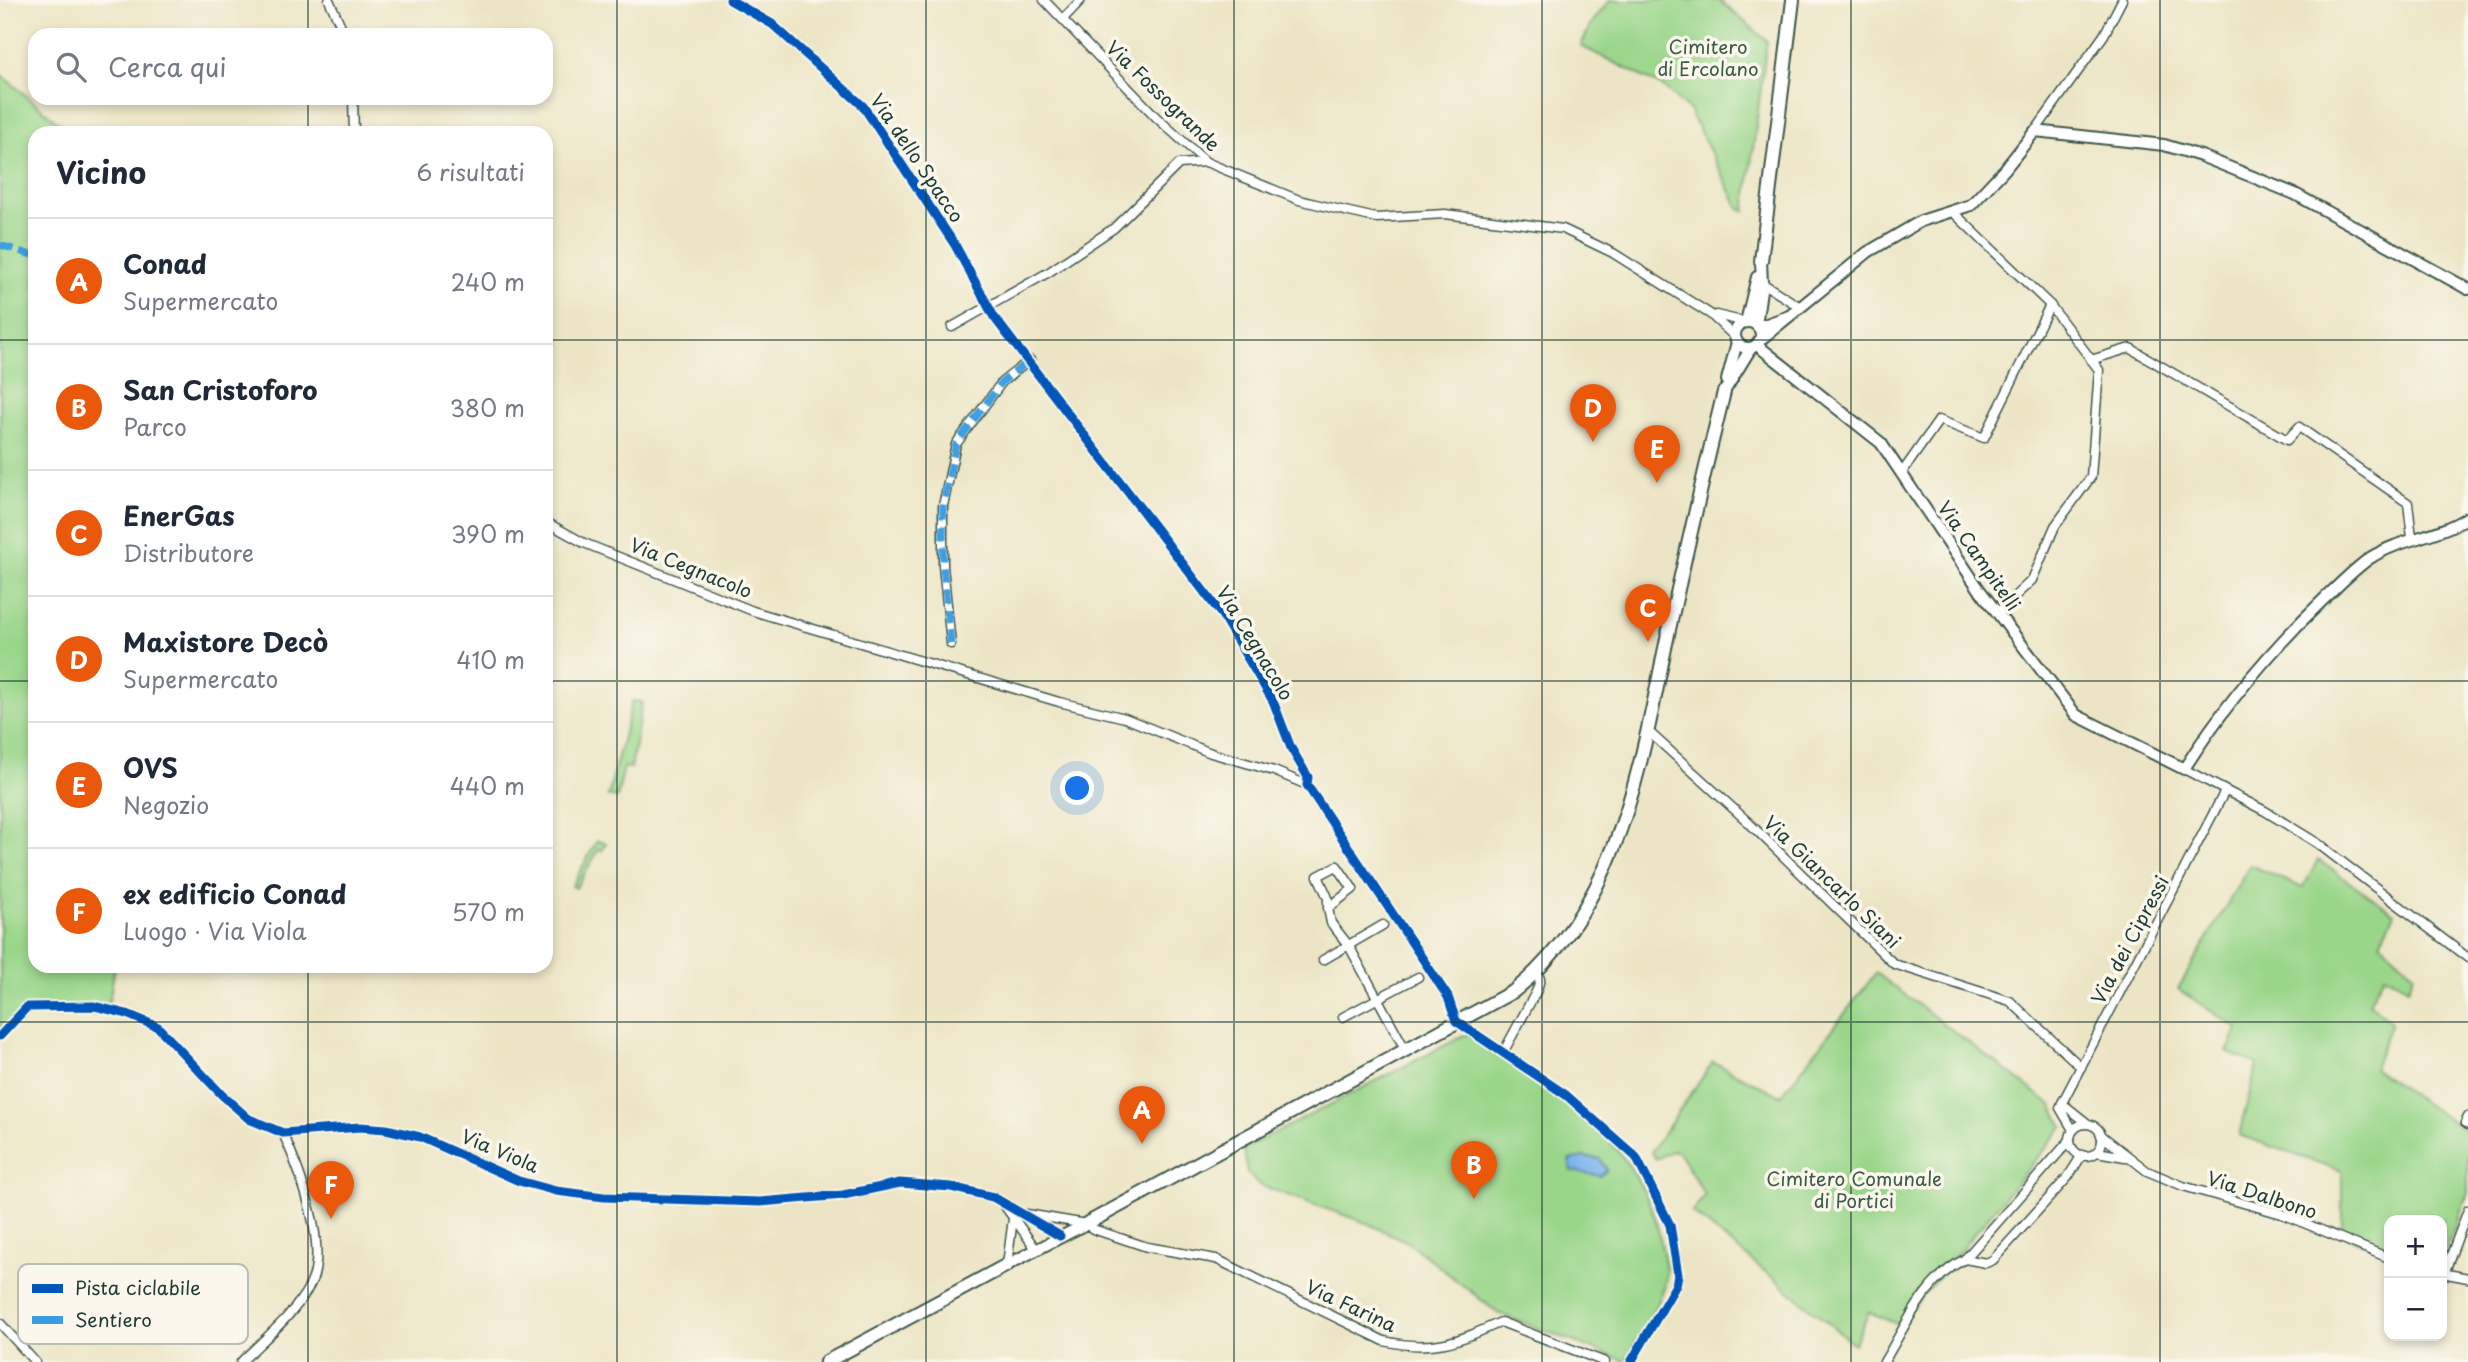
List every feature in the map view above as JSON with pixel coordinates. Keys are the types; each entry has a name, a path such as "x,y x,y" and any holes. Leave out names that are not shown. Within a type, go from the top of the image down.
{"main road":[{"path":"1761,261 1793,0"},
{"path":"1086,1223 1514,991 1537,972 1601,877 1637,782 1724,392"},
{"path":"826,1362 1007,1265"}],"street":[{"path":"329,0 342,28"},
{"name":"Via dello Spacco","path":"730,0 772,24 863,106 955,245 989,303"},
{"name":"Via Fossogrande","path":"1044,0 1157,118 1206,162 1299,200 1376,218 1445,214 1563,229 1613,253 1710,314"},
{"path":"1063,19 1081,0"},
{"path":"1724,392 1756,344 1868,252 1921,221 1971,205 1983,194 2035,131 2104,34 2122,0"},
{"path":"353,105 354,126"},
{"path":"2035,131 2164,145 2201,156 2295,194 2468,289"},
{"path":"952,327 989,303 1042,276 1114,228 1180,164 1206,162"},
{"path":"1953,212 2050,305 2099,370 2091,477 2055,526 2032,580 1997,613"},
{"path":"1753,325 1762,283 1761,261"},
{"path":"1756,344 1753,325 1761,261"},
{"path":"1762,283 1800,307"},
{"name":"Via Cegnacolo","path":"989,303 995,317 1030,360 1106,466 1222,615 1273,701 1292,748 1308,777 1307,785"},
{"path":"1902,474 1939,420 1984,438 2050,305"},
{"path":"1710,314 1753,325"},
{"path":"1710,314 1736,340"},
{"path":"1724,392 1739,326 1788,316"},
{"name":"Via Campitelli","path":"1736,340 1743,347 1756,344 1881,443 1997,613 2076,715 2184,769"},
{"path":"2091,360 2130,348 2287,440 2299,427 2408,503 2412,538"},
{"path":"951,644 943,566 943,506 956,444 1002,382 1030,360"},
{"path":"2468,517 2449,530 2412,538 2371,557 2291,631 2222,713 2184,769 2317,843 2468,958"},
{"name":"Via Cegnacolo","path":"553,526 584,543 753,611 1059,702 1125,718 1211,753 1274,771 1307,785 1448,997 1456,1021"},
{"name":"Via Giancarlo Siani","path":"1649,732 1747,821 1894,964 2010,1001 2081,1067"},
{"name":"Via dei Cipressi","path":"2062,1103 2225,791"},
{"path":"1328,908 1353,889 1337,866 1318,876 1328,898 1328,908 1331,923 1349,946 1405,1049"},
{"path":"1323,960 1384,925"},
{"path":"1504,1051 1537,990 1540,979 1537,972"},
{"path":"1343,1017 1418,977"},
{"name":"Via Viola","path":"0,1036 27,1007 94,1006 127,1014 158,1027 222,1096 249,1119 283,1133 360,1127 386,1129 445,1147 519,1181 556,1191 604,1197 760,1202 843,1195 900,1183 951,1187 993,1197 1017,1215 1060,1236"},
{"path":"1456,1021 1566,1095 1636,1157 1670,1225 1678,1275 1676,1285 1631,1362"},
{"path":"1884,1362 1927,1291 1949,1267 1965,1259 2070,1140 2073,1130 2060,1108 2062,1103 2087,1124 2073,1130"},
{"path":"2468,1117 2465,1123 2468,1125"},
{"name":"Via Dalbono","path":"2087,1124 2097,1128 2101,1135 2127,1158 2147,1171 2183,1186 2282,1214 2384,1256"},
{"path":"241,1362 298,1303 311,1285 318,1264 312,1219 283,1133"},
{"path":"2097,1152 2102,1142 2101,1135"},
{"path":"1965,1259 1986,1263 1993,1260 2068,1177 2082,1155 2073,1150 2070,1140"},
{"name":"Via Dalbono","path":"2082,1155 2097,1152 2127,1158"},
{"path":"2447,1264 2468,1210"},
{"path":"1007,1265 1017,1215 1086,1223"},
{"name":"Via Viola","path":"1017,1215 1035,1249"},
{"path":"1007,1265 1086,1223"},
{"name":"Via Farina","path":"1086,1223 1093,1229 1147,1247 1216,1259 1384,1341 1407,1347 1452,1344 1501,1322 1605,1362"},
{"path":"2447,1275 2468,1278"},
{"path":"0,1323 18,1343"},
{"path":"19,1344 35,1362"}],"green space":[{"name":"Cimitero di Ercolano","path":"1610,0 1719,0 1767,41 1745,211 1739,208 1689,110 1663,87 1581,46 1591,24"},
{"path":"0,74 28,97 28,105 37,105 63,126 28,126 28,973 114,973 109,1002 96,1015 71,1015 70,1010 31,1014 0,1035"},
{"path":"632,701 642,702 631,768 624,767 617,798 608,796"},
{"path":"597,841 606,843 602,851 599,849 576,888 572,886"},
{"path":"2318,860 2395,913 2381,943 2414,973 2409,988 2384,975 2369,1003 2391,1022 2374,1069 2468,1132 2468,1193 2447,1246 2447,1215 2384,1215 2384,1249 2356,1241 2342,1229 2342,1171 2239,1135 2257,1064 2227,1052 2238,1029 2178,989 2250,865 2303,888"},
{"name":"Cimitero Comunale di Portici","path":"1876,973 2052,1105 2063,1127 1904,1318 1897,1324 1869,1312 1854,1344 1692,1212 1705,1195 1678,1152 1674,1150 1656,1159 1651,1152 1713,1062 1781,1096"},
{"path":"1469,1033 1529,1073 1586,1118 1611,1143 1632,1171 1649,1202 1664,1257 1665,1284 1651,1317 1625,1361 1498,1313 1408,1242 1369,1224 1259,1185 1247,1172 1244,1149"}],"water":[{"path":"1583,1157 1600,1159 1607,1170 1600,1176 1572,1171 1569,1160"}],"marked path":[{"path":"0,245 28,254"},
{"path":"951,644 943,566 943,506 956,444 1002,382 1030,360"}],"cycle path":[{"path":"730,0 772,24 863,106 955,245 994,317 1222,615 1273,701 1291,748 1308,777 1307,785 1448,997 1456,1021 1566,1095 1636,1157 1670,1225 1678,1275 1676,1285 1631,1362"},
{"path":"0,1036 27,1007 94,1006 127,1014 158,1027 222,1095 249,1119 283,1133 360,1127 386,1129 420,1137 519,1181 556,1191 604,1197 760,1202 843,1195 900,1183 951,1187 993,1197 1060,1236"}],"place":[{"name":"Maxistore Decò","path":"1593,442"},
{"name":"OVS","path":"1657,483"},
{"name":"EnerGas","path":"1648,642"},
{"name":"Conad","path":"1142,1144"},
{"name":"San Cristoforo","path":"1474,1199"},
{"name":"ex edificio Conad","path":"331,1219"}]}
